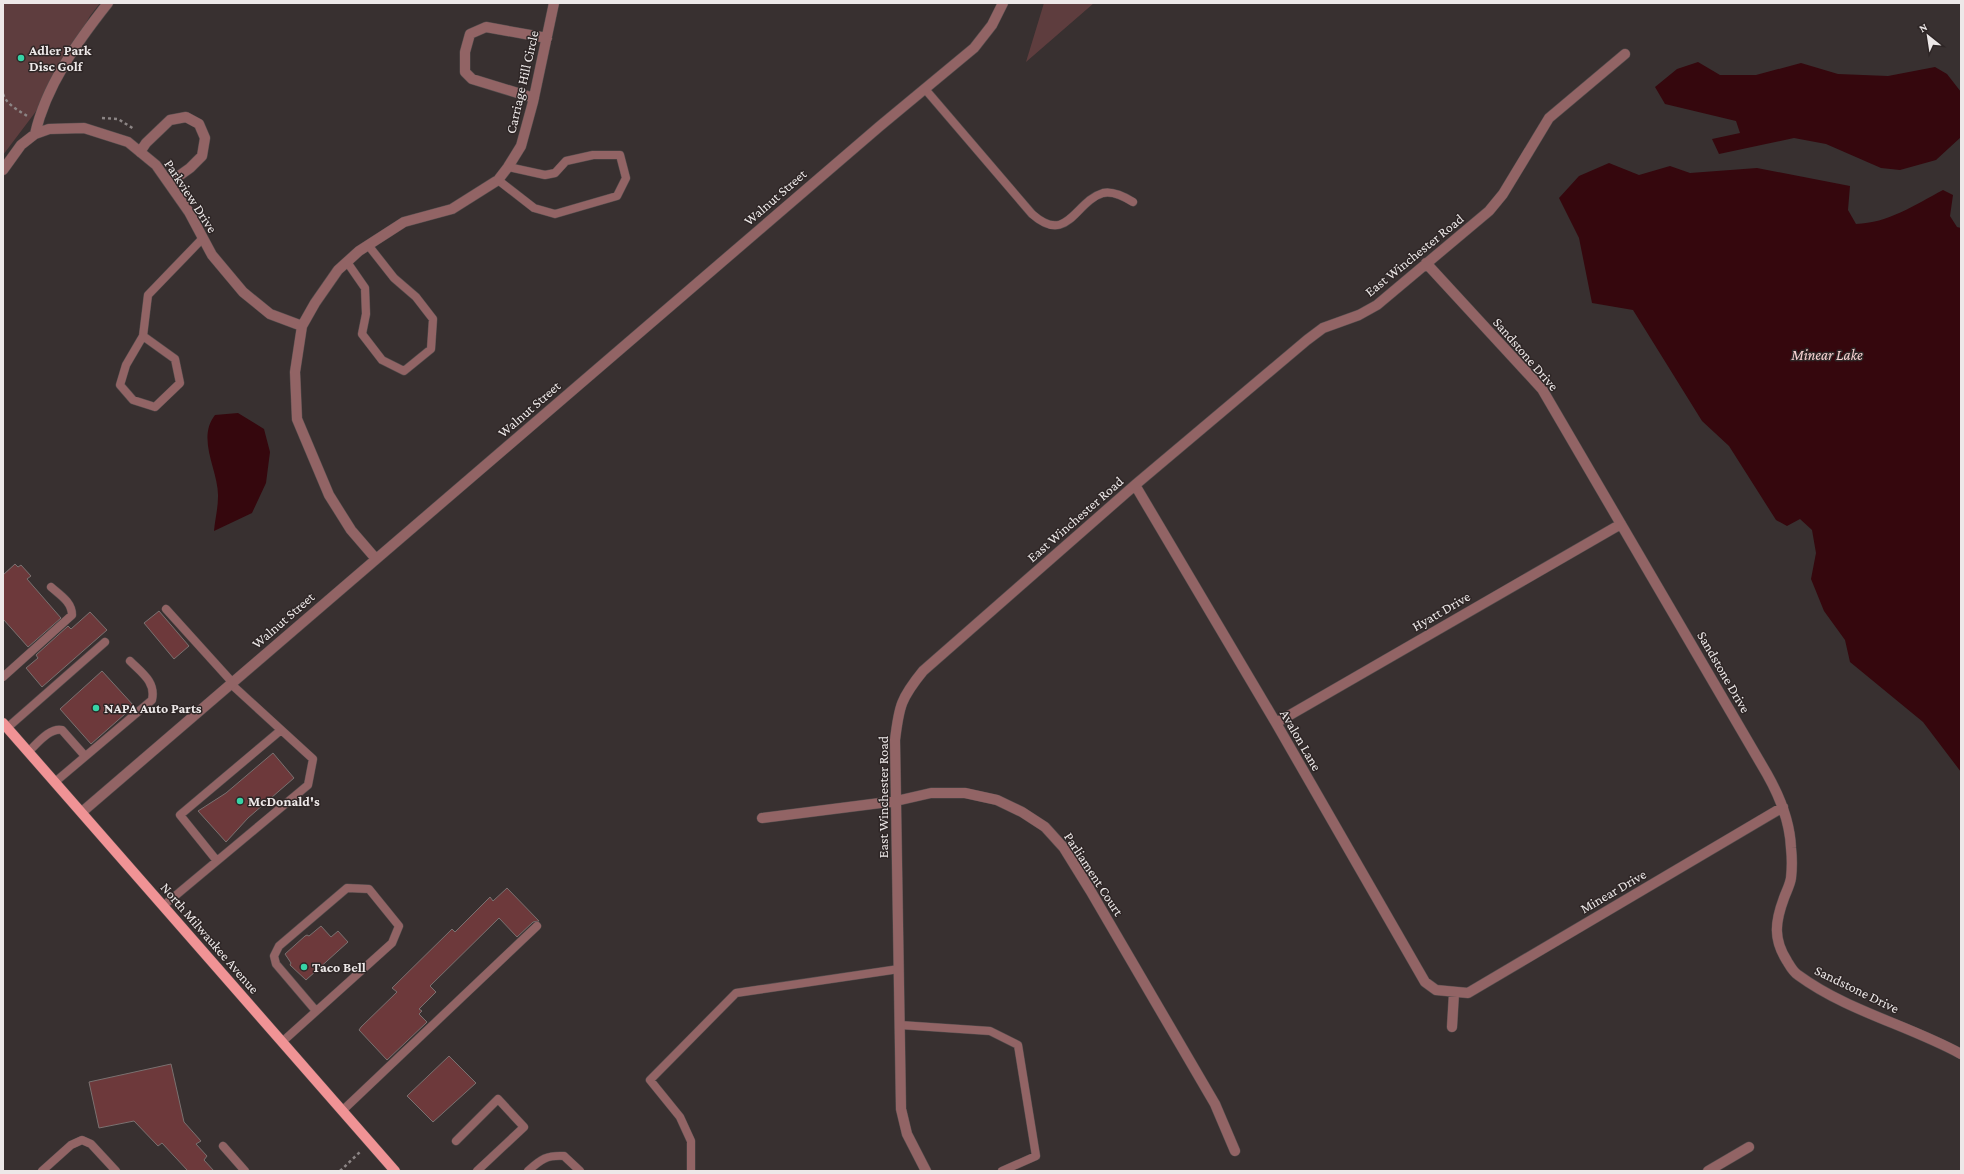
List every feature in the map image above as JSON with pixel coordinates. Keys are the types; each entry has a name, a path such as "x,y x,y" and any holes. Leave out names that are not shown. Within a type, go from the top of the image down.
{"main road":[{"name":"North Milwaukee Avenue","path":"5,726 82,812 395,1171"}],"street":[{"path":"35,134 39,115 60,72 108,3"},
{"name":"Carriage Hill Circle","path":"376,559 351,530 329,495 297,419 295,372 302,326 315,303 338,270 368,245 404,222 452,209 498,180 521,146 534,98 554,3"},
{"name":"Walnut Street","path":"82,812 886,121 974,48 992,25 1002,3"},
{"path":"534,98 472,79 465,72 465,52 470,34 486,27 547,38"},
{"name":"East Winchester Road","path":"926,1171 906,1134 901,1109 895,740 899,709 908,690 922,671 1135,485 1307,340 1323,328 1360,315 1378,305 1489,211 1503,194 1549,118 1625,54"},
{"path":"140,152 146,142 170,120 186,117 199,124 205,138 202,156 190,168 169,183"},
{"name":"Parkview Drive","path":"3,170 21,145 35,134 49,129 84,128 128,142 156,165 189,212 212,255 243,292 270,314 302,326"},
{"name":"Sandstone Drive","path":"1426,263 1542,389 1767,774 1783,808 1791,848 1791,878 1778,915 1777,931 1779,949 1796,974 1820,990 1862,1010 1924,1035 1961,1054"},
{"name":"Avalon Lane","path":"1135,485 1276,723 1425,982 1436,990 1454,993"},
{"name":"Hyatt Drive","path":"1276,723 1621,524"},
{"name":"Parliament Court","path":"762,818 896,801 930,793 965,793 997,800 1022,812 1045,827 1064,848 1090,890 1215,1104 1235,1151"},
{"name":"Minear Drive","path":"1454,993 1468,992 1783,808"},
{"path":"1452,1027 1454,993"},
{"path":"1708,1171 1749,1147"}],"lane":[{"path":"925,89 1032,214 1042,223 1051,225 1062,224 1071,219 1094,198 1104,193 1121,196 1133,202"},
{"path":"498,180 534,208 555,214 617,196 626,178 620,155 593,155 566,162 555,173 544,175 508,167"},
{"path":"143,336 175,359 180,383 155,407 133,400 120,385 126,365 143,336 148,295 203,238"},
{"path":"347,262 366,288 366,314 362,334 382,360 404,371 431,349 433,319 416,298 394,278 368,245"},
{"path":"3,677 72,616 72,609 68,603 51,587"},
{"path":"164,906 308,786 312,758 232,683 166,609"},
{"path":"5,726 105,642"},
{"path":"55,782 152,700 154,690 149,680 130,661"},
{"path":"28,752 57,728 62,730 85,756"},
{"path":"218,861 180,815 281,730"},
{"path":"282,1042 316,1012 392,943 399,926 369,889 356,887 347,888 279,946 274,956 276,964 316,1012"},
{"path":"342,1111 537,926"},
{"path":"691,1171 692,1141 680,1117 650,1080 736,993 898,969"},
{"path":"900,1025 990,1031 1018,1045 1036,1156 1002,1171"},
{"path":"456,1141 498,1100 524,1127 477,1171"},
{"path":"45,1170 71,1145 82,1140 91,1144 116,1171"},
{"path":"223,1146 245,1171"},
{"path":"528,1171 539,1161 551,1156 564,1156 580,1171"}],"path":[{"path":"340,1171 370,1143"}],"shaded area":[{"path":"3,3 100,3 90,16 37,110 3,155"},
{"path":"1044,3 1094,3 1026,62"}],"water":[{"path":"1698,62 1720,75 1756,75 1801,63 1838,74 1888,76 1935,67 1947,74 1961,92 1961,137 1936,160 1900,170 1881,168 1826,144 1794,138 1719,154 1712,139 1740,133 1736,121 1665,104 1655,87 1677,69"},
{"name":"Minear Lake","path":"1609,163 1639,175 1670,166 1690,173 1757,168 1850,186 1848,210 1856,224 1868,223 1890,217 1943,190 1953,195 1950,216 1957,227 1961,228 1961,772 1923,722 1850,662 1845,640 1824,611 1811,579 1816,553 1812,530 1800,519 1787,526 1776,520 1729,446 1702,421 1633,310 1592,303 1579,238 1559,198 1579,176"},
{"path":"238,413 264,429 270,452 266,483 252,513 214,531 218,501 217,487 208,445 210,424 215,415"}],"building":[{"path":"15,564 18,567 21,565 31,576 27,579 61,618 28,647 3,619 3,575"},
{"path":"159,611 189,646 174,659 144,623"},
{"path":"90,612 107,630 42,687 26,668 38,658 36,655 68,626 71,629"},
{"name":"NAPA Auto Parts","path":"102,671 134,706 91,744 60,709"},
{"name":"McDonald's","path":"273,753 294,778 248,818 226,842 198,811 226,793"},
{"path":"507,888 539,921 533,922 517,937 499,918 430,986 436,992 419,1009 422,1011 419,1014 427,1022 387,1060 359,1030 361,1027 397,992 392,988 452,929 455,932 490,897 493,901"},
{"path":"321,926 331,937 338,931 348,942 306,980 290,965 291,963 285,954 305,936 309,936"},
{"path":"449,1056 476,1083 433,1122 407,1096"},
{"path":"171,1064 184,1122 201,1141 196,1144 207,1156 204,1160 214,1171 188,1171 162,1143 158,1146 134,1121 99,1128 89,1082"}],"place":[{"name":"Adler Park Disc Golf","path":"21,58"},
{"name":"NAPA Auto Parts","path":"96,708"},
{"name":"McDonald's","path":"240,801"},
{"name":"Taco Bell","path":"304,967"}]}
